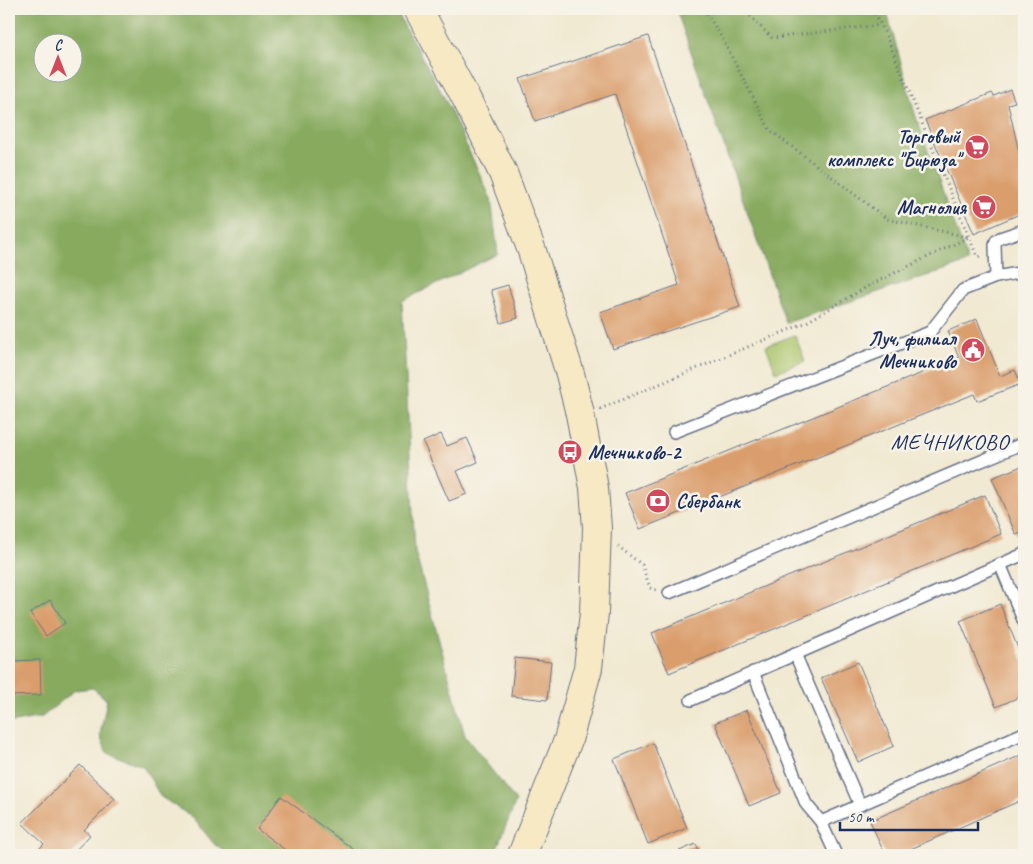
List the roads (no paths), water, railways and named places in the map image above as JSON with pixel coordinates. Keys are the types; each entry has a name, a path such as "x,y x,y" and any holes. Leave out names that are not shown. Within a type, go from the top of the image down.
{"main road":[{"path":"418,9 466,98 502,173 532,251 570,374 580,414 594,488 598,528 594,613 588,668 568,740 522,855"}],"lane":[{"path":"996,277 994,245 996,241 1024,230"},
{"path":"674,432 930,332 964,290 996,277 1024,272"},
{"path":"669,593 1024,443"},
{"path":"691,700 1024,554"},
{"path":"1000,564 1024,622"},
{"path":"794,654 860,805"},
{"path":"753,672 806,804 822,822 836,855"},
{"path":"822,822 1024,733"}],"place":[{"name":"Торговый комплекс \"Бирюза\"","path":"977,147"},
{"name":"Магнолия","path":"984,207"},
{"name":"Луч, филиал Мечниково","path":"973,350"},
{"name":"Мечниково-2","path":"570,452"},
{"name":"Сбербанк","path":"658,501"}],"district":[{"name":"МЕЧНИКОВО","path":"950,442"}]}
